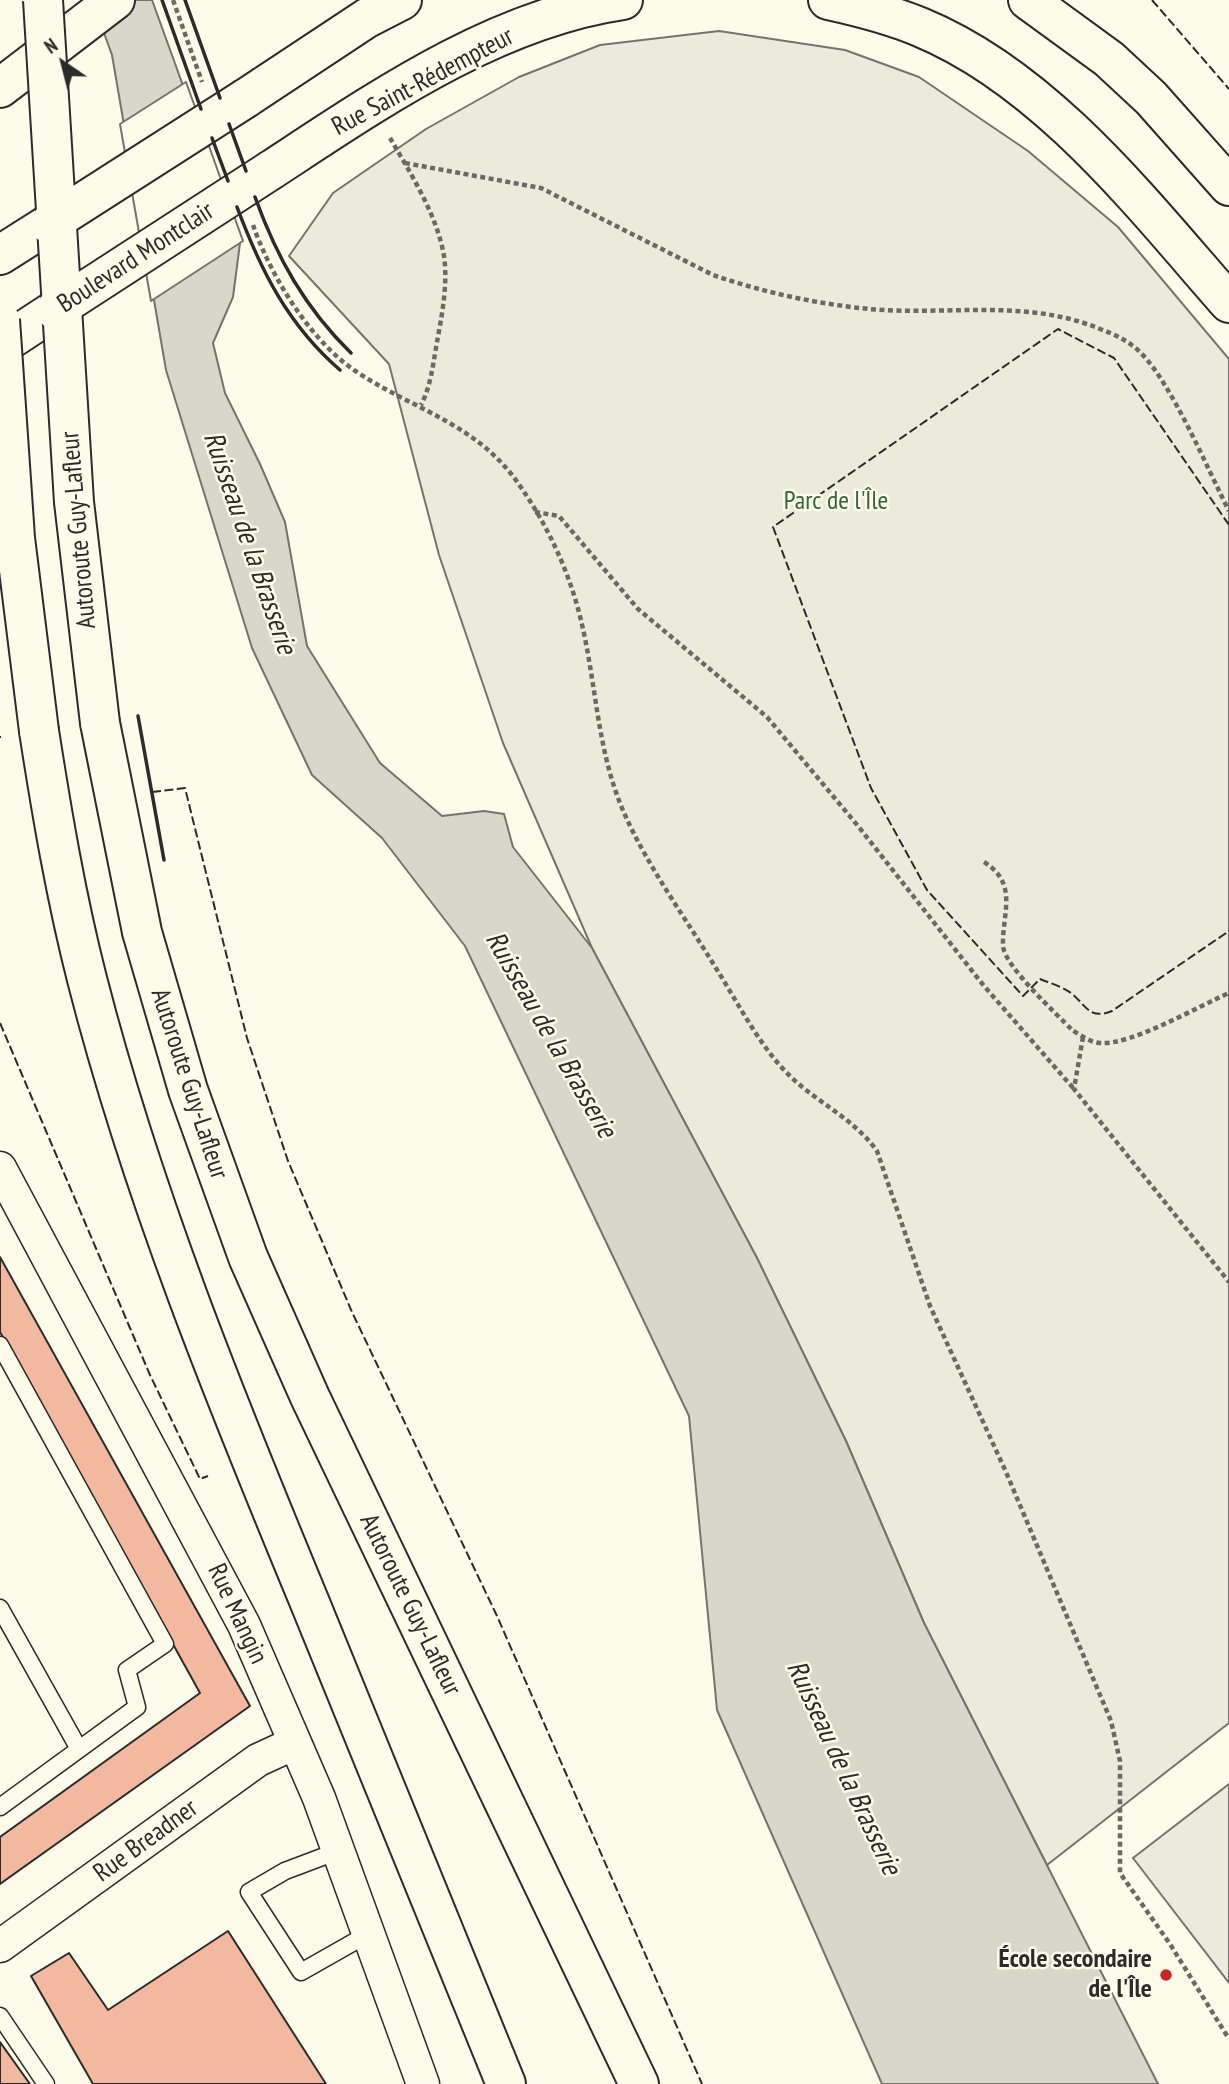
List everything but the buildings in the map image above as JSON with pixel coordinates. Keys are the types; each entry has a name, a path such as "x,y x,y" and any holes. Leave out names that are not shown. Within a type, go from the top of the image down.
{"main road":[{"name":"Autoroute Guy-Lafleur","path":"43,0 74,502 100,723 142,932 188,1090 248,1257 327,1434 639,2084"},
{"path":"14,78 115,0"},
{"path":"0,256 367,18 402,0"},
{"name":"Rue Saint-Rédempteur","path":"271,170 370,105 481,46 570,11 623,0"},
{"path":"828,0 871,10 922,28 973,56 1014,85 1063,123 1107,164 1229,303"},
{"path":"1028,0 1109,59 1151,97 1229,186"},
{"name":"Boulevard Montclair","path":"0,346 271,170"},
{"path":"0,320 15,538 39,731 56,834 87,977 132,1136 168,1244 228,1406 506,2084"}],"street":[{"name":"Rue Mangin","path":"0,1168 216,1567 295,1743 338,1850 423,2084"},
{"name":"Rue Breadner","path":"0,1947 258,1760 295,1743"}],"lane":[{"path":"0,1345 165,1644 127,1670 137,1707 79,1749 3,1798"},
{"path":"0,1608 79,1749"},
{"path":"338,1850 285,1871 249,1892 301,1972 368,1934"},
{"path":"0,2016 46,2084"}],"path":[{"path":"370,105 405,163 437,233 444,255 445,277 429,390 421,405"},
{"path":"405,163 541,188 713,275 739,284 827,304 870,309 1000,309 1056,314 1126,340 1142,354 1157,376 1229,511"},
{"path":"346,365 421,405 484,447 520,485 574,592 583,629 604,755 624,813 651,866 766,1048 805,1090 867,1137 877,1151 929,1306 1006,1472 1111,1721 1120,1773 1120,1873 1170,1944 1229,2039"},
{"path":"535,512 559,516 638,608 766,717 858,826 984,986 1074,1089 1229,1282"},
{"path":"984,862 993,868 1006,887 1008,903 1003,948 1010,962 1072,1030 1083,1037 1098,1044 1130,1038 1229,993"},
{"path":"1074,1089 1083,1037"}],"green space":[{"name":"Parc de l'Île","path":"719,31 845,50 919,77 1028,151 1118,227 1229,359 1229,1723 1047,1865 924,1623 846,1441 757,1258 592,948 503,743 439,555 389,364 289,256 333,193 426,129 519,77 600,45"},
{"path":"1229,1784 1229,1983 1133,1858"}],"water":[{"name":"Ruisseau de la Brasserie","path":"92,0 152,0 240,243 233,297 213,343 225,393 285,522 307,646 380,763 442,816 484,811 504,814 513,847 592,948 757,1258 846,1441 924,1623 1158,2084 882,2084 717,1710 689,1416 465,946 382,838 312,775 252,648 166,370 112,55"}],"pier":[{"path":"186,82 243,241 151,301 120,124"}],"fence":[{"path":"1152,0 1229,89"},
{"path":"1229,525 1114,358 1058,329 773,527 871,788 927,890 1023,996 1040,979 1068,991 1093,1013 1112,1011 1229,931"},
{"path":"152,792 185,788 247,1038 288,1161 352,1312 497,1616 702,2084"},
{"path":"0,1023 150,1375 200,1479 208,1476"}],"wall":[{"path":"162,0 201,109"},
{"path":"185,0 220,98"},
{"path":"229,124 246,171"},
{"path":"212,138 228,181"},
{"path":"255,197 273,241 294,281 320,318 351,353"},
{"path":"237,207 266,275 278,296 305,335 340,370"},
{"path":"138,716 164,860"}],"place":[{"name":"École secondaire de l'Île","path":"1166,1975"}]}
